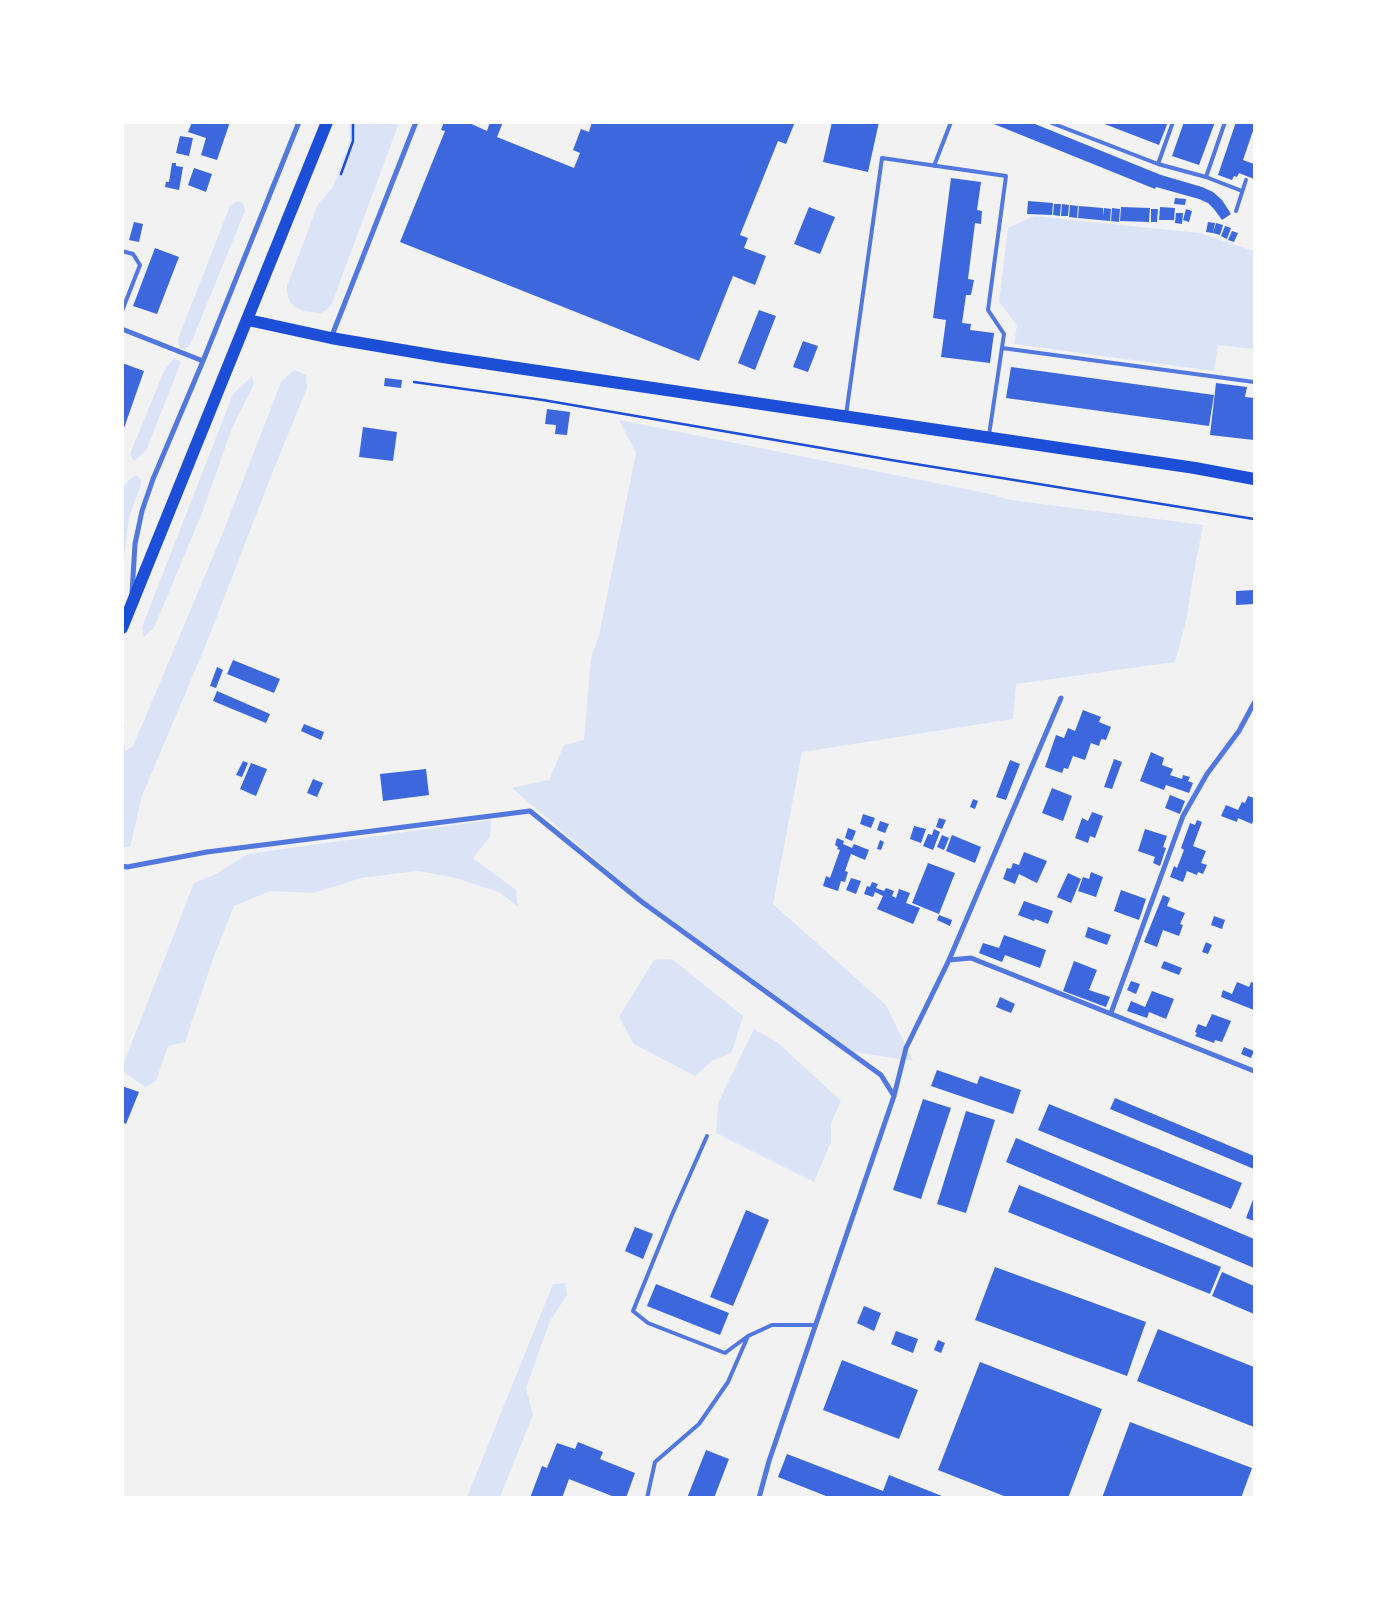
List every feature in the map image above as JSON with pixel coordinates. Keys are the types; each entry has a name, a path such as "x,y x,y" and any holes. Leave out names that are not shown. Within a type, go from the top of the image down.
{"main road":[{"path":"122,628 327,122"},
{"path":"248,320 331,338 453,358 1195,468 1254,479"}],"street":[{"path":"131,607 135,544 142,511 153,479 203,362 299,122"},
{"path":"331,338 416,122"},
{"path":"122,329 203,362"},
{"path":"759,1498 769,1461 894,1096 906,1048 949,960 1061,698"},
{"path":"1111,1013 1183,816 1207,774 1239,731 1254,703"},
{"path":"122,866 127,867 207,852 530,811 642,902 881,1076 894,1096"},
{"path":"949,960 970,958 1254,1071"}],"lane":[{"path":"934,166 951,122"},
{"path":"1049,122 1158,164 1206,177 1242,191"},
{"path":"1158,164 1174,122"},
{"path":"1206,177 1225,122"},
{"path":"846,416 882,158 1006,176 988,310 1004,334 988,438"},
{"path":"1236,211 1246,180"},
{"path":"122,251 133,254 140,265 122,311"},
{"path":"1002,348 1254,382"},
{"path":"707,1136 633,1311 648,1322 726,1353 748,1336 772,1324 816,1324"},
{"path":"647,1498 655,1462 699,1424 728,1382 748,1336"}],"path":[{"path":"341,174 353,141 353,122"},
{"path":"414,382 543,400 1254,519"}],"shaded area":[{"path":"349,123 399,123 332,303 329,308 321,313 303,311 290,302 287,286 318,204 333,187 350,141"},
{"path":"237,201 243,203 245,211 191,343 185,350 179,347 178,339 230,206"},
{"path":"1034,216 1200,233 1254,251 1254,349 1218,345 1214,371 1014,344 1017,325 999,302 1008,228"},
{"path":"174,358 181,362 146,451 134,461 130,454 164,371"},
{"path":"294,370 306,375 307,388 207,642 142,796 130,847 123,847 123,733 125,751 133,746 148,711 224,530 281,382"},
{"path":"252,376 254,384 232,428 202,513 154,628 144,637 142,627 233,394"},
{"path":"619,420 986,493 1011,500 1203,525 1187,618 1175,662 1016,684 1013,719 802,752 773,904 886,1005 913,1061 854,1052 650,906 512,788 549,780 564,745 584,740 591,658 599,635 636,453"},
{"path":"136,475 141,479 141,485 129,517 123,567 123,488"},
{"path":"491,820 490,837 473,858 516,890 518,907 499,892 456,878 418,871 361,878 313,893 270,891 234,906 213,959 185,1042 168,1046 156,1081 145,1087 125,1073 123,1065 194,883 216,874 248,854"},
{"path":"672,959 743,1016 732,1052 712,1061 695,1076 634,1044 619,1017 654,960"},
{"path":"754,1029 777,1042 841,1101 831,1123 831,1142 814,1182 716,1133 718,1103"},
{"path":"565,1283 567,1295 550,1321 526,1388 533,1415 500,1497 467,1497 553,1284"}],"building":[{"path":"192,122 230,122 217,160 201,155 206,138 188,132"},
{"path":"444,122 467,122 487,131 490,122 503,122 497,137 574,168 580,153 573,150 581,129 589,132 592,122 795,122 786,144 778,141 740,235 748,238 744,248 766,256 755,285 733,276 699,361 400,242 445,131 441,130"},
{"path":"832,122 879,122 868,172 823,162"},
{"path":"989,122 1030,122 1161,175 1202,187 1213,192 1222,200 1231,214 1222,220 1208,203 1199,199 1156,187 1155,189"},
{"path":"1148,122 1151,124 1152,122 1168,122 1159,145 1102,123"},
{"path":"1184,122 1215,122 1199,165 1172,156"},
{"path":"1236,122 1254,122 1254,128 1243,160 1254,164 1254,179 1239,173 1232,180 1218,175"},
{"path":"180,136 193,138 189,156 176,153"},
{"path":"172,163 183,167 179,190 165,187 166,182 169,182"},
{"path":"194,168 212,174 206,192 188,185"},
{"path":"951,178 981,182 977,210 982,211 981,224 975,223 968,279 974,280 971,295 966,295 962,323 971,324 970,330 994,333 990,363 941,357 946,320 933,318"},
{"path":"1175,198 1186,199 1185,205 1174,204"},
{"path":"1028,201 1053,203 1052,215 1027,214"},
{"path":"1054,204 1061,204 1060,216 1053,215"},
{"path":"1062,204 1069,205 1068,216 1061,216"},
{"path":"1070,205 1078,206 1077,218 1069,217"},
{"path":"1079,206 1103,208 1103,216 1104,208 1111,209 1110,221 1078,218"},
{"path":"809,207 835,217 820,254 794,244"},
{"path":"1121,207 1150,208 1149,222 1120,221"},
{"path":"1160,207 1175,208 1174,220 1159,220"},
{"path":"1112,208 1120,209 1119,222 1111,221"},
{"path":"1151,209 1158,209 1157,222 1151,222"},
{"path":"1186,209 1192,211 1189,222 1183,220"},
{"path":"1176,213 1183,213 1182,224 1175,223"},
{"path":"134,222 143,224 139,242 129,240"},
{"path":"1208,222 1215,223 1213,233 1206,232"},
{"path":"1216,223 1223,225 1220,235 1213,233"},
{"path":"1225,226 1231,228 1227,239 1221,236"},
{"path":"1232,231 1238,233 1234,242 1228,240"},
{"path":"155,248 179,257 157,314 133,306"},
{"path":"759,310 776,316 755,370 738,363"},
{"path":"803,341 818,346 808,372 793,367"},
{"path":"122,363 144,371 123,431 122,431"},
{"path":"1011,367 1214,395 1209,426 1006,398"},
{"path":"385,378 402,380 401,388 384,386"},
{"path":"1216,383 1247,387 1245,397 1254,398 1254,440 1210,435"},
{"path":"547,409 570,412 567,435 555,434 556,425 545,424"},
{"path":"363,427 397,432 393,461 359,457"},
{"path":"1254,590 1254,604 1236,605 1236,591"},
{"path":"233,660 280,679 274,693 227,674"},
{"path":"217,667 223,670 216,688 210,686"},
{"path":"217,691 270,714 266,723 213,701"},
{"path":"1083,710 1101,717 1099,722 1111,727 1106,740 1101,739 1099,746 1091,743 1085,760 1073,756 1068,769 1064,768 1062,773 1045,767 1056,735 1064,738 1068,728 1075,731"},
{"path":"304,724 324,732 321,740 301,731"},
{"path":"1151,752 1164,758 1162,765 1173,769 1170,775 1182,779 1183,775 1190,777 1188,781 1193,783 1189,793 1166,785 1164,790 1140,781"},
{"path":"1114,759 1122,762 1112,789 1104,787"},
{"path":"1010,760 1020,764 1006,800 996,797"},
{"path":"243,761 248,763 242,777 236,775"},
{"path":"251,763 267,769 256,796 240,789"},
{"path":"426,769 429,795 383,801 380,774"},
{"path":"313,779 323,783 317,797 307,793"},
{"path":"1052,788 1072,796 1063,821 1042,813"},
{"path":"1170,795 1185,801 1180,814 1165,808"},
{"path":"1248,796 1254,798 1254,818 1252,824 1238,818 1237,822 1221,816 1226,805 1238,810 1242,802 1245,803"},
{"path":"973,799 978,801 975,809 970,807"},
{"path":"1092,812 1103,816 1095,838 1090,836 1088,843 1075,838 1082,818 1088,821"},
{"path":"863,814 875,818 871,828 860,824"},
{"path":"939,818 946,820 942,829 936,827"},
{"path":"1197,820 1202,822 1193,846 1206,851 1201,863 1207,865 1203,874 1198,872 1197,875 1187,871 1183,882 1170,877 1174,866 1177,868 1184,850 1181,848 1190,823 1195,825"},
{"path":"880,821 889,824 885,833 877,830"},
{"path":"914,826 926,829 921,843 910,839"},
{"path":"848,828 856,831 852,841 845,838"},
{"path":"934,829 940,832 933,850 923,846 928,834 932,835"},
{"path":"1145,829 1167,836 1163,847 1166,848 1160,866 1153,863 1155,857 1138,851"},
{"path":"942,835 949,838 944,850 937,847"},
{"path":"952,835 981,847 975,863 946,851"},
{"path":"837,838 844,841 843,844 852,848 854,844 869,850 865,860 851,854 845,871 848,872 845,882 841,881 838,891 823,886 826,876 830,878 840,850 835,845"},
{"path":"880,840 884,842 881,850 877,849"},
{"path":"1024,852 1047,861 1037,883 1019,874 1015,884 1003,879 1007,868 1011,869 1013,863 1019,865"},
{"path":"928,863 955,873 939,914 912,903"},
{"path":"1091,872 1103,877 1096,897 1078,891 1083,877 1089,879"},
{"path":"1068,873 1081,879 1071,903 1057,897"},
{"path":"851,878 861,881 856,894 846,890"},
{"path":"872,882 878,884 876,888 884,891 886,888 894,891 892,896 896,898 899,889 910,893 906,903 920,908 913,924 877,909 883,896 875,892 873,897 864,894 867,886 870,887"},
{"path":"1121,890 1146,899 1139,920 1114,911"},
{"path":"1163,895 1170,898 1167,906 1185,913 1180,924 1183,925 1179,936 1163,930 1157,947 1144,942"},
{"path":"1024,901 1053,911 1048,924 1018,915"},
{"path":"939,915 952,920 950,926 937,920"},
{"path":"1214,916 1225,920 1222,929 1211,925"},
{"path":"1088,927 1111,935 1107,945 1085,937"},
{"path":"1004,935 1046,950 1040,968 1005,955 1002,962 979,953 983,943 999,948"},
{"path":"1206,942 1212,945 1208,954 1202,952"},
{"path":"1074,961 1097,970 1089,990 1110,997 1106,1007 1063,991"},
{"path":"1164,961 1182,968 1179,975 1161,968"},
{"path":"1131,981 1140,984 1136,994 1127,990"},
{"path":"1237,982 1249,987 1251,982 1254,983 1254,1010 1221,997 1223,990 1232,994"},
{"path":"1152,991 1174,999 1166,1019 1149,1012 1147,1018 1127,1011 1131,1001 1145,1007"},
{"path":"1000,997 1015,1004 1011,1013 996,1007"},
{"path":"1212,1014 1231,1021 1222,1042 1215,1040 1214,1043 1195,1036 1198,1024 1206,1027"},
{"path":"1244,1047 1254,1051 1251,1058 1241,1054"},
{"path":"937,1070 977,1084 980,1076 1021,1090 1013,1114 931,1086"},
{"path":"122,1086 139,1092 126,1124 122,1122"},
{"path":"1115,1098 1254,1156 1254,1169 1110,1109"},
{"path":"923,1099 951,1108 921,1199 893,1190"},
{"path":"1049,1104 1242,1183 1231,1209 1038,1130"},
{"path":"966,1111 995,1120 966,1213 937,1204"},
{"path":"1016,1138 1254,1239 1254,1268 1006,1162"},
{"path":"1019,1185 1221,1267 1210,1294 1008,1212"},
{"path":"1254,1197 1254,1221 1246,1218"},
{"path":"746,1210 769,1220 733,1306 710,1297"},
{"path":"635,1227 653,1234 643,1259 625,1251"},
{"path":"995,1267 1146,1322 1127,1376 975,1320"},
{"path":"1222,1272 1254,1286 1254,1314 1212,1296"},
{"path":"656,1284 729,1313 720,1335 647,1306"},
{"path":"864,1306 881,1313 874,1331 857,1323"},
{"path":"1158,1329 1254,1367 1254,1427 1137,1381"},
{"path":"896,1331 918,1339 913,1353 891,1344"},
{"path":"938,1340 945,1343 941,1353 934,1350"},
{"path":"842,1360 918,1390 899,1439 823,1410"},
{"path":"980,1362 1102,1409 1068,1498 1009,1498 938,1470"},
{"path":"1130,1422 1252,1468 1241,1498 1102,1498"},
{"path":"578,1442 603,1452 600,1459 635,1473 626,1498 617,1498 569,1479 562,1498 530,1498 542,1466 547,1468 557,1443 575,1449"},
{"path":"706,1450 729,1459 714,1498 687,1498"},
{"path":"787,1454 883,1491 889,1475 947,1498 831,1498 778,1477"}]}
